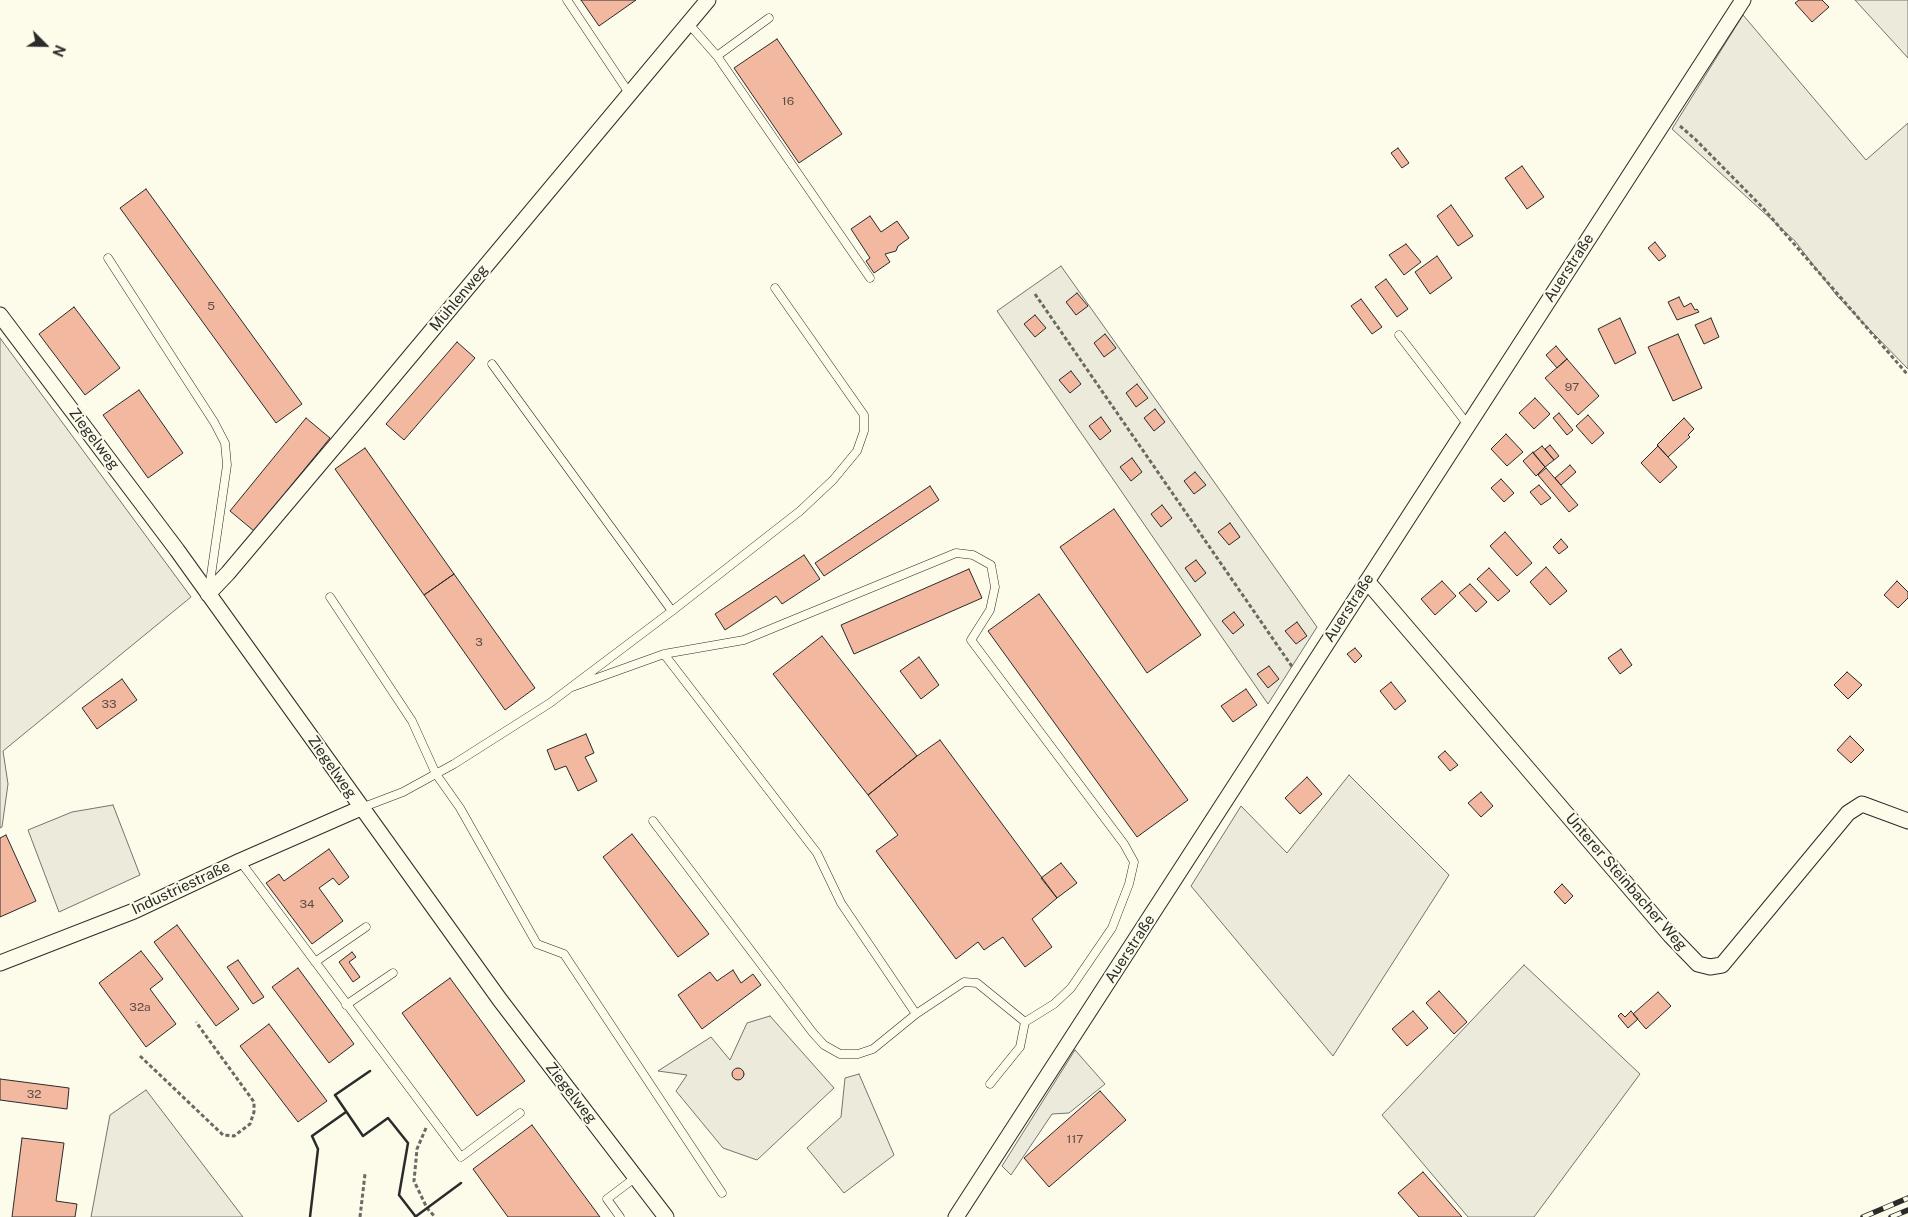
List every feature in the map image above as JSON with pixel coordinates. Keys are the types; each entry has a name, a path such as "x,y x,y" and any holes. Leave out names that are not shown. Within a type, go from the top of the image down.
{"street":[{"name":"Mühlenweg","path":"208,594 228,573 362,414 629,92 708,0"},
{"name":"Auerstraße","path":"956,1217 1743,0"},
{"name":"Ziegelweg","path":"0,315 208,594 500,1000 666,1217"},
{"name":"Unterer Steinbacher Weg","path":"1367,580 1670,935 1698,964 1710,967 1722,966 1848,813 1862,804 1908,821"},
{"name":"Industriestraße","path":"0,964 134,910 361,808"}],"lane":[{"path":"567,0 629,92"},
{"path":"717,56 770,18"},
{"path":"688,23 717,56 870,278"},
{"path":"108,258 214,422 225,443 227,465 208,594"},
{"path":"361,808 403,792 454,764 572,687 800,511 833,480 857,452 864,431 864,415 775,288"},
{"path":"1399,335 1468,425"},
{"path":"492,364 672,611"},
{"path":"572,687 664,654 744,640 956,553 973,554 991,565 995,587 990,610 971,640 1124,844 1134,862 1129,884 1112,928 1072,988 1054,1004 1025,1022 1020,1046 990,1084"},
{"path":"330,597 412,721 436,774 460,808 537,944 564,954 722,1193"},
{"path":"664,654 817,853 841,903 916,1014"},
{"path":"652,821 807,1026 824,1045 840,1054 858,1054 872,1049 916,1014 964,982 977,983 1025,1022"},
{"path":"240,861 461,1157 520,1113"},
{"path":"315,962 366,927"},
{"path":"346,1005 393,973"},
{"path":"620,1217 607,1199 636,1177"}],"path":[{"path":"1668,116 1696,139 1762,207 1908,374"},
{"path":"1035,294 1302,681"},
{"path":"140,1056 222,1135 234,1136 250,1124 254,1112 254,1102 196,1022"},
{"path":"430,1116 418,1150 414,1181 427,1208 435,1217"},
{"path":"360,1217 365,1174"}],"shaded area":[{"path":"1855,0 1908,0 1908,58"},
{"path":"1743,15 1866,160 1908,123 1908,369 1837,296 1795,241 1672,129"},
{"path":"1061,266 1317,627 1268,704 997,311"},
{"path":"0,338 191,597 3,751 8,784 2,827 0,828"},
{"path":"1349,775 1449,875 1333,1056 1191,886 1241,806 1287,853"},
{"path":"113,805 140,875 59,912 28,830 72,812"},
{"path":"1524,965 1640,1074 1534,1217 1468,1217 1382,1115"},
{"path":"770,1016 834,1088 757,1160 723,1148 676,1091 687,1075 658,1071 711,1037 730,1060 747,1023"},
{"path":"1075,1050 1105,1084 1069,1113 1052,1114 1011,1175 1002,1166"},
{"path":"859,1074 894,1155 844,1193 807,1148 841,1117 845,1078"},
{"path":"146,1090 243,1217 91,1217 110,1115"}],"building":[{"path":"581,0 636,0 599,26"},
{"path":"1799,0 1822,0 1829,7 1812,22 1795,3"},
{"path":"777,39 842,134 799,163 734,68"},
{"path":"1398,148 1409,163 1402,168 1391,153"},
{"path":"1522,166 1544,197 1527,209 1505,178"},
{"path":"146,189 302,404 276,423 120,208"},
{"path":"1451,205 1473,236 1458,246 1437,216"},
{"path":"870,216 881,232 897,221 909,238 898,246 896,251 885,254 890,262 874,273 866,261 870,258 851,229"},
{"path":"1655,242 1666,256 1659,261 1648,248"},
{"path":"1406,244 1421,262 1404,275 1389,255"},
{"path":"1437,256 1452,278 1430,294 1415,272"},
{"path":"1386,279 1408,309 1397,317 1375,287"},
{"path":"1077,293 1088,306 1076,315 1066,302"},
{"path":"1679,297 1684,307 1691,303 1695,310 1697,309 1699,312 1677,320 1668,302"},
{"path":"1361,299 1382,327 1372,334 1351,306"},
{"path":"74,307 120,368 85,395 39,334"},
{"path":"1035,315 1046,328 1035,337 1024,324"},
{"path":"1620,318 1636,353 1615,364 1598,329"},
{"path":"1711,318 1719,337 1704,344 1695,325"},
{"path":"1105,334 1116,348 1104,357 1094,343"},
{"path":"1678,334 1702,388 1673,401 1648,347"},
{"path":"457,342 475,358 404,440 386,424"},
{"path":"1556,346 1567,359 1557,368 1546,355"},
{"path":"1567,359 1599,396 1578,415 1545,378"},
{"path":"1071,371 1081,384 1070,393 1059,380"},
{"path":"1137,384 1148,398 1136,407 1126,393"},
{"path":"139,390 183,453 148,478 103,415"},
{"path":"1535,398 1550,414 1534,429 1519,413"},
{"path":"1155,409 1165,422 1154,431 1144,418"},
{"path":"1559,413 1573,430 1567,435 1553,418"},
{"path":"1588,415 1604,433 1592,444 1576,426"},
{"path":"1101,417 1111,431 1100,440 1089,426"},
{"path":"306,418 330,438 254,531 230,511"},
{"path":"1684,418 1694,429 1688,435 1690,437 1668,457 1657,445"},
{"path":"1506,434 1523,452 1507,466 1491,449"},
{"path":"1550,445 1559,456 1554,460 1545,449"},
{"path":"1542,446 1554,460 1545,467 1533,453"},
{"path":"1658,446 1677,467 1660,483 1641,463"},
{"path":"365,448 454,574 424,595 335,469"},
{"path":"1533,452 1545,467 1536,476 1523,461"},
{"path":"1132,458 1142,472 1131,481 1120,467"},
{"path":"1570,465 1576,472 1561,485 1555,478"},
{"path":"1546,468 1578,505 1569,512 1538,475"},
{"path":"1195,472 1206,485 1194,494 1184,481"},
{"path":"1501,479 1514,493 1504,502 1491,488"},
{"path":"1539,485 1551,498 1541,505 1530,492"},
{"path":"930,486 939,500 824,576 815,563"},
{"path":"1162,505 1172,518 1161,527 1151,514"},
{"path":"1114,509 1201,635 1147,673 1060,547"},
{"path":"1230,523 1240,537 1229,545 1218,532"},
{"path":"1505,532 1532,563 1517,576 1490,546"},
{"path":"1561,539 1568,547 1559,554 1553,547"},
{"path":"804,555 820,579 782,604 776,596 725,630 715,614"},
{"path":"1196,560 1206,573 1195,582 1185,568"},
{"path":"1546,567 1567,591 1550,605 1530,582"},
{"path":"1489,568 1510,591 1498,601 1477,579"},
{"path":"969,569 982,598 854,654 841,625"},
{"path":"454,574 535,688 505,710 424,595"},
{"path":"1442,581 1456,596 1435,615 1421,599"},
{"path":"1897,581 1908,592 1908,598 1898,608 1884,595"},
{"path":"1470,584 1487,602 1476,612 1459,593"},
{"path":"1039,594 1188,800 1137,837 988,631"},
{"path":"1234,612 1244,625 1233,634 1222,621"},
{"path":"1297,622 1307,636 1296,644 1285,631"},
{"path":"822,636 917,756 868,795 773,674"},
{"path":"1355,648 1362,656 1355,663 1347,654"},
{"path":"1621,649 1632,665 1620,674 1608,658"},
{"path":"919,657 939,685 921,699 900,671"},
{"path":"1269,666 1279,679 1268,688 1257,674"},
{"path":"1847,672 1862,685 1848,699 1834,685"},
{"path":"122,679 137,700 97,729 82,708"},
{"path":"1391,682 1406,701 1395,710 1380,691"},
{"path":"1246,689 1257,705 1233,722 1221,706"},
{"path":"586,734 594,753 585,757 597,781 578,791 566,766 555,770 547,750"},
{"path":"1850,736 1864,750 1851,763 1837,750"},
{"path":"940,740 1057,898 1032,919 1052,947 1025,967 1003,937 984,950 978,942 956,959 876,851 898,835 868,795"},
{"path":"1445,751 1458,765 1450,771 1438,757"},
{"path":"1307,777 1322,794 1300,814 1285,798"},
{"path":"1481,792 1493,806 1481,817 1468,803"},
{"path":"632,834 709,934 678,957 603,857"},
{"path":"6,835 36,901 0,917 0,838"},
{"path":"329,849 349,877 339,885 333,878 319,888 343,921 312,944 266,883 279,874 284,881"},
{"path":"1061,863 1077,883 1057,898 1041,878"},
{"path":"1562,884 1573,896 1565,904 1554,892"},
{"path":"177,925 239,1009 216,1026 154,942"},
{"path":"141,951 163,979 150,989 176,1024 146,1047 99,983"},
{"path":"352,952 356,957 349,962 360,977 353,982 339,962"},
{"path":"238,960 264,997 253,1004 227,967"},
{"path":"298,968 354,1044 329,1063 272,987"},
{"path":"733,970 741,983 753,974 761,985 702,1029 678,995 710,972 717,981"},
{"path":"450,978 525,1081 477,1116 402,1013"},
{"path":"1439,991 1467,1022 1454,1034 1426,1003"},
{"path":"1658,992 1671,1006 1646,1029 1633,1014"},
{"path":"1413,1011 1428,1028 1407,1046 1392,1029"},
{"path":"1631,1011 1638,1019 1628,1028 1618,1016 1621,1013 1625,1017"},
{"path":"269,1024 327,1101 298,1122 240,1046"},
{"path":"738,1068 744,1074 738,1080 732,1074"},
{"path":"0,1079 69,1088 67,1109 0,1100"},
{"path":"1100,1091 1126,1120 1049,1187 1024,1158"},
{"path":"532,1125 600,1217 508,1217 473,1169"},
{"path":"22,1138 64,1143 56,1201 77,1204 75,1217 12,1217"},
{"path":"1423,1172 1462,1217 1419,1217 1398,1193"}],"railway":[{"path":"1863,1217 1908,1198"},
{"path":"1891,1217 1908,1210"}],"wall":[{"path":"370,1071 335,1095 363,1136 388,1118 408,1143 399,1195 416,1217"},
{"path":"310,1217 318,1149 312,1136 346,1112"},
{"path":"415,1217 461,1183"}]}
